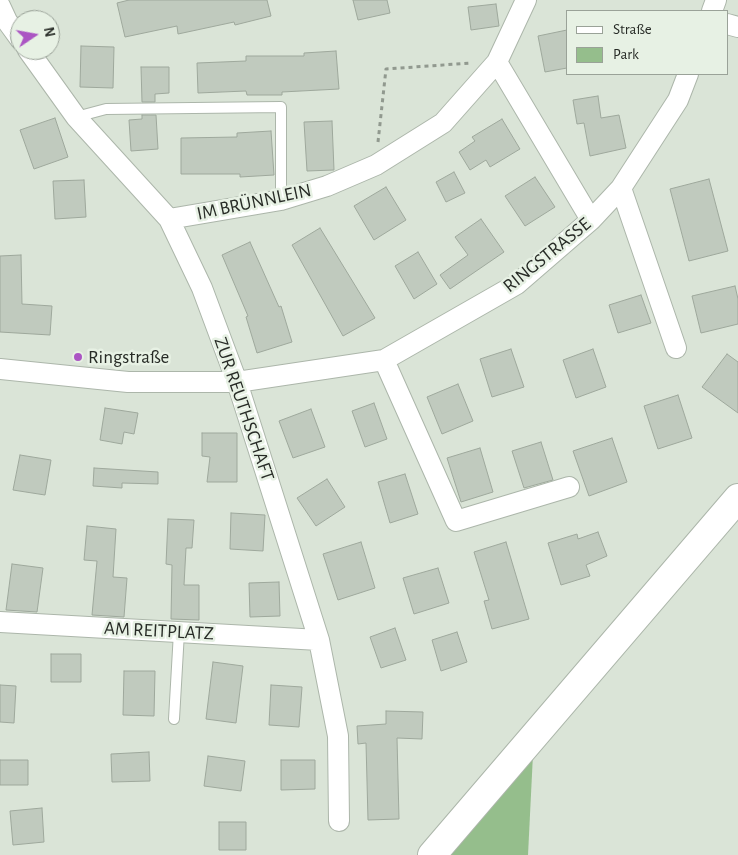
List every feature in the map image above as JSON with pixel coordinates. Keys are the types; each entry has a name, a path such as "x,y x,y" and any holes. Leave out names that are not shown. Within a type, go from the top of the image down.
{"main road":[{"path":"432,855 738,498"}],"street":[{"name":"IM BRÜNNLEIN","path":"169,219 281,200 327,186 376,165 443,123 497,62 526,0"},
{"path":"0,6 10,25"},
{"name":"ZUR REUTHSCHAFT","path":"35,60 76,117 169,219 202,288 238,382 319,640 338,736 339,821"},
{"path":"497,62 591,220"},
{"name":"RINGSTRASSE","path":"0,369 128,382 238,382 384,360 517,284 591,220 621,188 678,100 688,75"},
{"path":"621,188 676,348"},
{"path":"384,360 456,521 569,487"},
{"name":"AM REITPLATZ","path":"0,622 319,640"}],"lane":[{"path":"76,117 106,109 281,106 281,200"},
{"path":"174,719 179,632"}],"path":[{"path":"376,165 386,69 497,62"}],"green space":[{"path":"533,754 528,855 445,855"}],"building":[{"path":"129,0 267,0 271,16 235,25 234,22 178,34 177,26 125,37 117,3"},
{"path":"353,0 387,0 390,13 358,20"},
{"path":"496,4 499,26 471,30 468,7"},
{"path":"566,30 566,68 545,72 538,36"},
{"path":"81,46 114,47 113,88 80,87"},
{"path":"336,51 339,89 282,92 282,95 247,95 246,91 198,93 197,63 246,61 246,56 304,56 304,53"},
{"path":"141,67 169,67 169,93 155,94 155,102 142,102"},
{"path":"598,96 601,118 619,115 626,148 590,156 584,123 577,124 573,100"},
{"path":"142,115 156,115 158,149 131,151 129,120 142,119"},
{"path":"55,118 68,157 34,169 20,130"},
{"path":"502,119 520,149 490,167 486,160 470,170 459,152 475,141 472,137"},
{"path":"332,121 334,170 307,171 304,122"},
{"path":"271,131 274,175 240,177 240,174 181,174 181,138 237,137 237,133"},
{"path":"454,172 465,193 446,202 436,182"},
{"path":"535,177 555,207 525,226 505,196"},
{"path":"709,179 728,251 689,261 670,189"},
{"path":"84,180 86,217 55,219 53,181"},
{"path":"386,187 406,220 374,240 354,206"},
{"path":"481,219 504,252 450,289 440,275 468,255 455,237"},
{"path":"320,228 375,318 343,336 292,245"},
{"path":"250,242 279,307 281,306 292,342 257,353 246,317 248,316 222,255"},
{"path":"418,252 437,284 414,299 395,266"},
{"path":"21,255 22,304 52,306 50,335 0,332 0,256"},
{"path":"735,286 738,299 738,324 701,333 692,296"},
{"path":"641,295 651,323 618,333 609,305"},
{"path":"511,349 524,387 492,397 480,359"},
{"path":"593,349 606,387 576,398 563,360"},
{"path":"727,354 738,362 738,413 702,387"},
{"path":"458,384 473,421 442,434 427,397"},
{"path":"678,395 692,438 658,449 644,406"},
{"path":"374,403 387,439 365,447 352,411"},
{"path":"105,408 138,413 134,434 124,432 122,444 100,440"},
{"path":"311,409 325,447 293,458 279,421"},
{"path":"202,433 237,433 237,482 207,482 210,457 202,456"},
{"path":"612,438 627,482 589,496 573,451"},
{"path":"541,442 553,480 524,488 512,451"},
{"path":"480,448 493,492 461,502 447,458"},
{"path":"20,455 51,460 45,495 13,490"},
{"path":"94,468 158,472 158,484 122,483 122,488 93,486"},
{"path":"405,474 418,514 390,523 378,482"},
{"path":"327,479 345,507 316,526 297,498"},
{"path":"231,513 265,515 263,551 230,549"},
{"path":"168,519 194,520 192,548 186,548 184,585 199,585 199,620 171,619 172,565 166,564"},
{"path":"87,526 116,529 113,577 127,578 124,617 92,615 97,561 84,560"},
{"path":"598,532 607,556 586,565 590,576 561,585 548,543 577,534 578,539"},
{"path":"361,542 375,588 338,600 323,554"},
{"path":"506,542 529,619 492,629 484,601 489,600 474,552"},
{"path":"12,564 43,568 37,612 6,610"},
{"path":"438,568 449,603 414,614 403,578"},
{"path":"279,582 280,616 250,617 249,583"},
{"path":"395,628 406,660 381,668 370,637"},
{"path":"457,632 467,662 441,671 432,640"},
{"path":"51,654 81,654 81,682 51,682"},
{"path":"213,662 243,666 236,723 206,719"},
{"path":"124,671 155,671 154,716 123,715"},
{"path":"0,685 16,686 14,723 0,722"},
{"path":"271,685 302,687 299,727 269,725"},
{"path":"386,711 423,712 422,739 397,738 399,819 368,820 366,743 358,744 357,726 386,724"},
{"path":"149,752 150,781 112,782 111,754"},
{"path":"208,756 245,761 241,791 204,786"},
{"path":"0,760 28,760 28,785 0,785"},
{"path":"281,760 315,760 315,789 281,790"},
{"path":"42,808 44,842 13,845 10,811"},
{"path":"219,822 246,822 246,850 219,850"}],"place":[{"name":"Ringstraße","path":"78,357"}]}
